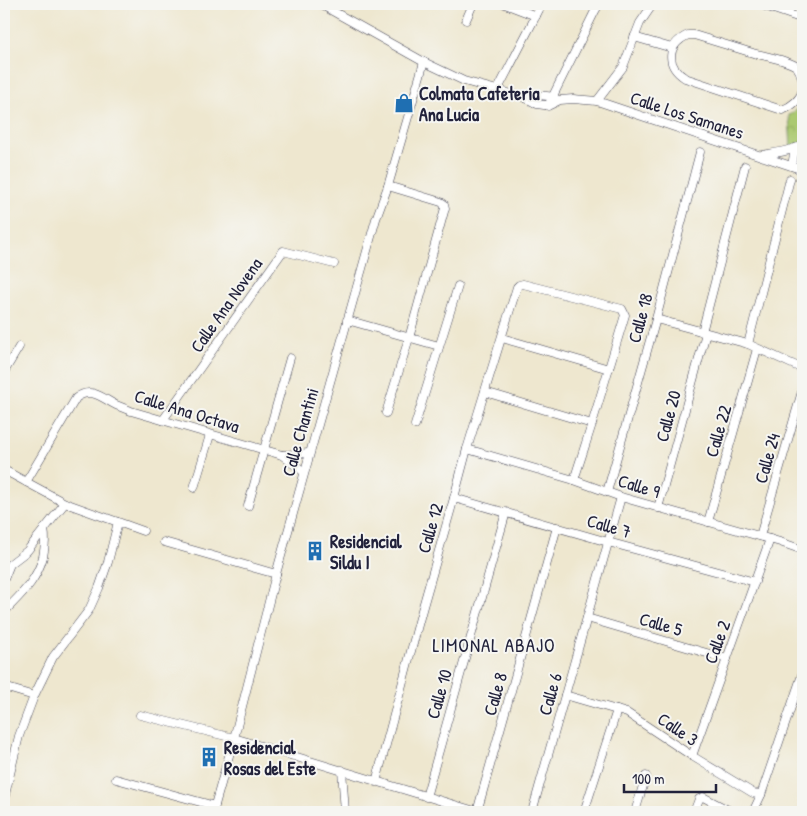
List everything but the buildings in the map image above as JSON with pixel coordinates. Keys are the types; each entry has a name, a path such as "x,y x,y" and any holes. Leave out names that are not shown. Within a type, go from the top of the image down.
{"street":[{"path":"320,4 333,7 424,62 464,81 548,106 555,98 599,4"},
{"path":"466,20 473,4"},
{"path":"505,4 536,16"},
{"path":"497,90 542,4"},
{"path":"598,101 623,67 640,23 653,4"},
{"path":"759,4 803,19"},
{"path":"694,35 777,59 794,65 799,70 803,87 802,92 795,102 782,110 685,78 674,67 672,48 681,38 694,35"},
{"path":"634,37 672,48"},
{"name":"Calle Chantini","path":"214,809 304,472 376,219 388,186 424,62"},
{"name":"Calle Los Samanes","path":"526,98 542,95 555,98 598,101 803,170"},
{"path":"759,155 780,153 803,144"},
{"path":"792,166 795,148"},
{"name":"Calle 18","path":"608,492 700,152"},
{"name":"Calle 20","path":"658,508 745,166"},
{"path":"748,344 790,179"},
{"path":"386,413 445,208 441,202 388,186"},
{"name":"Calle Ana Novena","path":"163,420 283,251 334,264"},
{"name":"Calle 12","path":"376,782 467,449 519,284 622,309 625,314 609,369"},
{"path":"415,426 458,286"},
{"path":"656,319 748,344 803,369"},
{"path":"347,320 439,346"},
{"path":"502,338 609,369 574,480"},
{"path":"4,372 19,347"},
{"name":"Calle 22","path":"708,522 758,349"},
{"path":"248,506 290,358"},
{"name":"Calle 24","path":"760,536 803,388"},
{"path":"485,392 592,424"},
{"name":"Calle Ana Octava","path":"26,482 76,398 86,393 96,394 131,411 282,455 310,453"},
{"path":"194,488 210,435"},
{"name":"Calle 9","path":"467,449 574,480 621,497 803,550"},
{"name":"Calle Ana Octava","path":"282,455 304,472"},
{"path":"4,470 64,502 143,531"},
{"name":"Calle 6","path":"532,812 621,497"},
{"name":"Calle 7","path":"454,498 755,582"},
{"path":"4,579 7,562 27,551 64,502"},
{"name":"Calle 10","path":"426,797 506,512"},
{"path":"4,799 19,736 34,696 53,657 89,610 108,562 118,522"},
{"name":"Calle 8","path":"477,812 557,527"},
{"path":"4,612 26,589 37,574 46,539 44,529"},
{"name":"Calle 2","path":"692,756 770,539"},
{"path":"164,542 276,574"},
{"name":"Calle 5","path":"587,618 726,659"},
{"path":"753,812 803,672"},
{"path":"4,687 34,696"},
{"name":"Calle 3","path":"565,695 617,710 634,717 692,756 753,793 760,795"},
{"path":"584,812 617,710"},
{"path":"140,715 234,738 477,812"},
{"path":"342,770 345,812"},
{"path":"635,812 646,776"},
{"path":"116,779 214,809"},
{"path":"694,812 699,799 704,797 732,812"}],"green space":[{"path":"803,106 803,143 791,149 789,115"}],"place":[{"name":"Colmata Cafeteria Ana Lucia","path":"404,103"},
{"name":"Residencial Sildu I","path":"315,551"},
{"name":"Residencial Rosas del Este","path":"209,757"}],"district":[{"name":"LIMONAL ABAJO","path":"494,645"}]}
